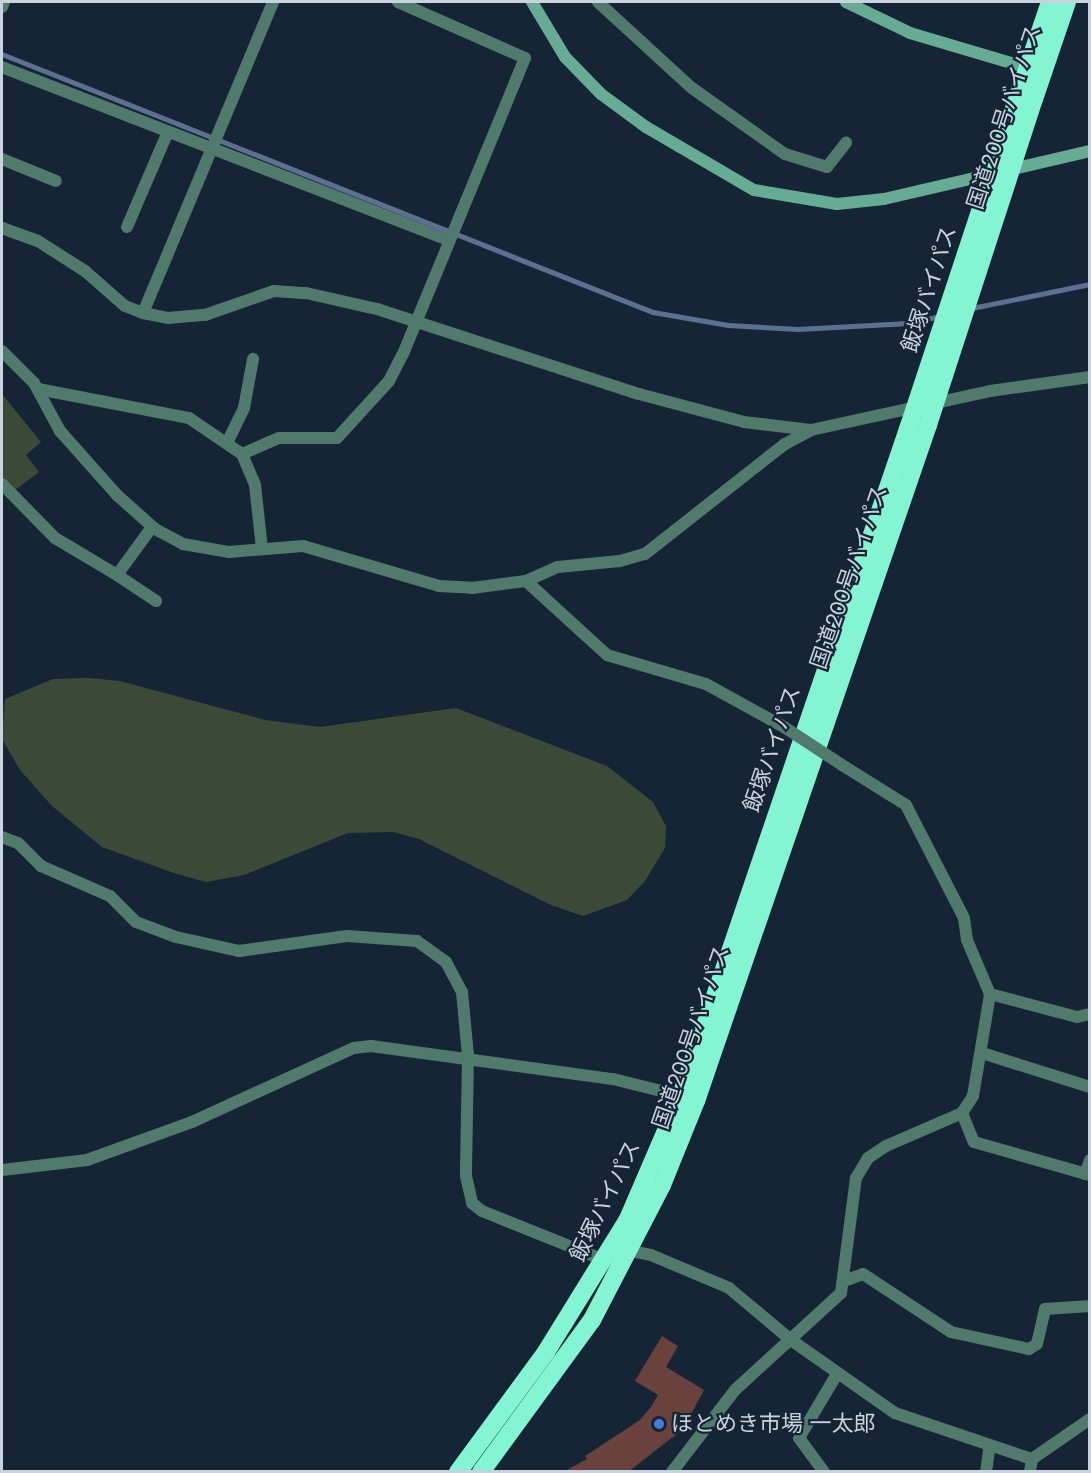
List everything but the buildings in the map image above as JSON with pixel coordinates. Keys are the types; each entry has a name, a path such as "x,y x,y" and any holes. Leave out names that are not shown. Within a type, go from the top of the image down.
{"highway":[{"name":"飯塚バイパス","path":"458,1472 546,1352 604,1260 628,1219 681,1096 908,429 1025,101 1028,68 1050,2"},
{"name":"国道200号バイパス","path":"481,1472 592,1320 631,1251 696,1101 928,425 1025,101 1067,2"}],"main road":[{"path":"532,2 565,57 601,94 646,127 754,190 837,204 884,199 1089,151"},
{"path":"846,2 910,33 1028,68"}],"street":[{"path":"2,7 4,2"},
{"path":"143,313 273,2"},
{"path":"242,454 279,438 337,438 389,381 415,324 447,240 525,58 398,2"},
{"path":"598,2 692,88 785,154 827,167 846,143"},
{"path":"2,67 210,152 447,240"},
{"path":"127,227 167,134"},
{"path":"2,159 56,181"},
{"path":"2,228 38,241 85,271 125,306 143,313 168,318 205,315 274,291 306,293 377,309 415,324 734,419 811,430"},
{"path":"2,351 38,390 60,431 152,527 194,546 229,552 303,546 439,586 472,588 526,580 558,567 620,561 645,554 785,444 811,430 990,391 1089,376"},
{"path":"226,442 244,408 253,359"},
{"path":"38,390 131,411 168,412 189,418 226,442 242,454 255,485 262,549"},
{"path":"2,484 55,538 156,601"},
{"path":"117,575 152,527"},
{"path":"526,580 607,655 706,684 784,727 906,805 964,918 967,940 990,994 982,1053 973,1096 962,1113 886,1146 868,1158 855,1178 844,1281 834,1304 791,1340 713,1413 672,1472"},
{"path":"2,837 18,843 41,866 110,896 136,922 176,937 239,951 347,936 417,940 446,962 462,992 468,1056 466,1176 472,1203 482,1211 604,1260 631,1251 666,1260 729,1288 791,1340 895,1413 1032,1459"},
{"path":"990,994 1077,1017 1089,1014"},
{"path":"2,1170 87,1160 192,1122 354,1048 386,1046 468,1056 613,1079 681,1096"},
{"path":"982,1053 1089,1087"},
{"path":"962,1113 974,1142 1087,1175 1089,1160"},
{"path":"844,1281 863,1274 951,1332 1029,1349 1038,1344 1045,1309 1089,1306"},
{"path":"824,1472 799,1438 837,1374"},
{"path":"1030,1472 1032,1459 1089,1419"},
{"path":"986,1472 990,1445"}],"green space":[{"path":"2,394 41,442 26,455 39,472 15,490 2,479"},
{"path":"89,678 120,681 265,720 320,727 456,708 607,766 653,802 666,826 665,848 645,881 627,900 583,916 551,905 419,839 393,832 348,833 244,875 206,882 174,873 102,847 52,806 20,770 2,739 5,699 53,679"}],"waterway":[{"path":"2,54 653,312 728,325 798,329 908,323 940,316"},
{"path":"972,308 1090,284"}],"place":[{"name":"ほとめき市場 一太郎","path":"659,1424"}]}
